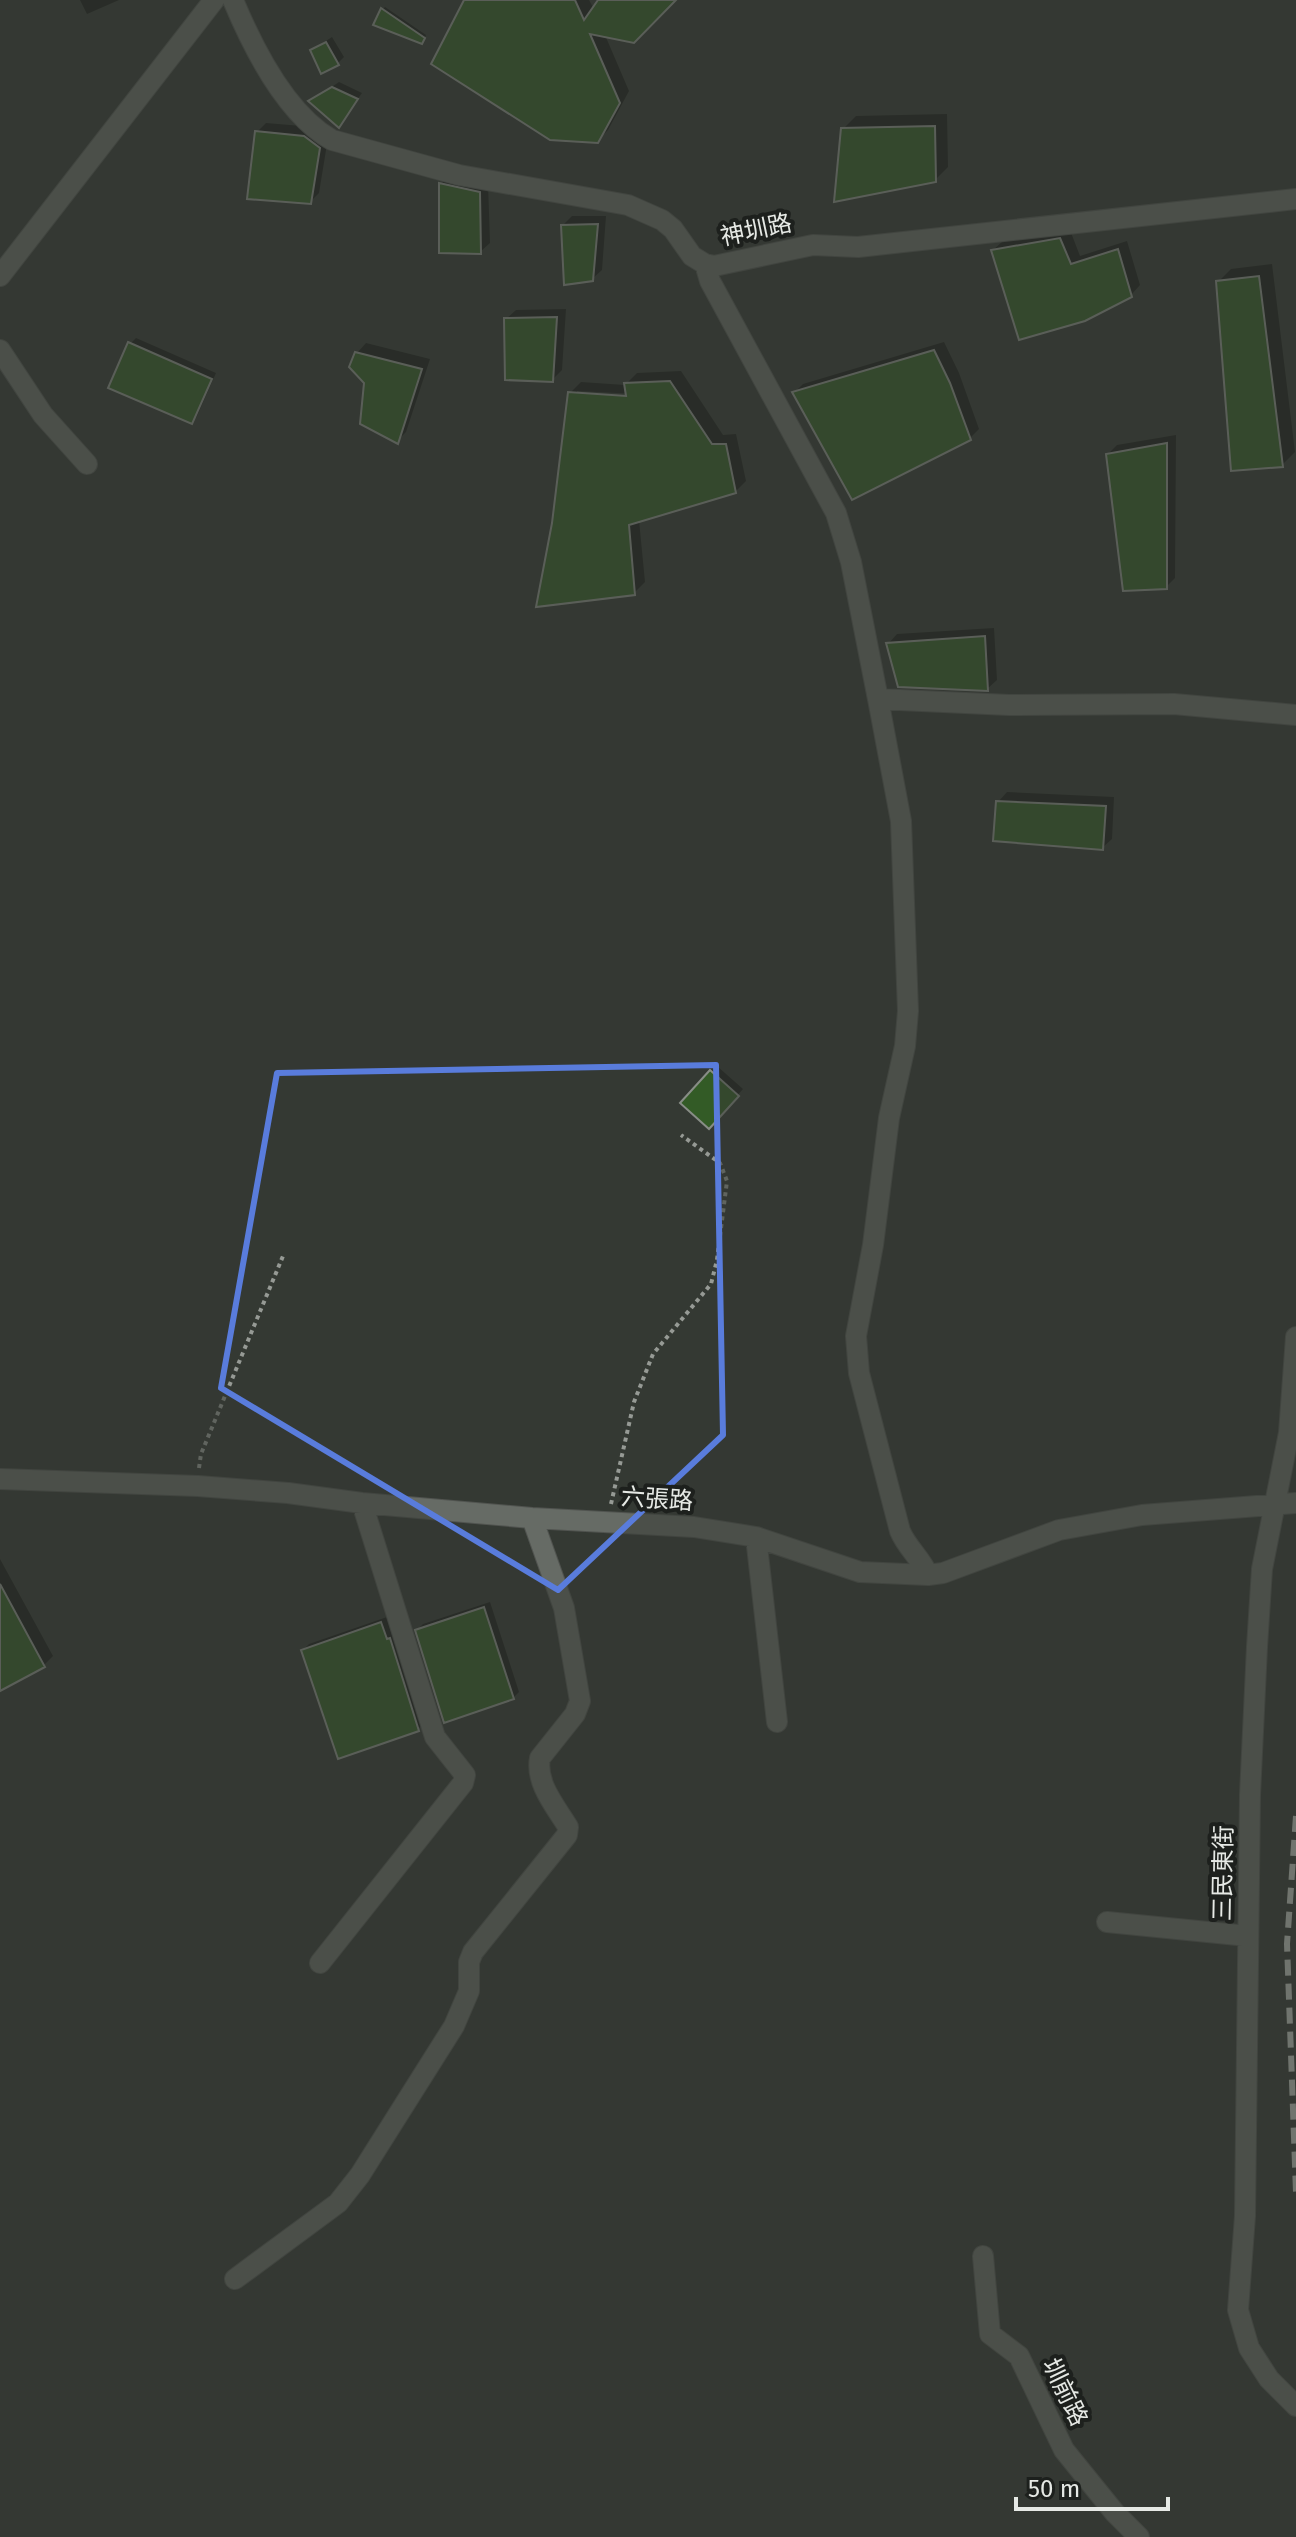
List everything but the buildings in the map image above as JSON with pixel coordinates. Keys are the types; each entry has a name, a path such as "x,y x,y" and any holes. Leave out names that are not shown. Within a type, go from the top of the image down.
{"street":[{"path":"0,276 214,0"},
{"name":"神圳路","path":"233,0 250,37 299,114 332,140 438,170 581,195 642,210 668,224 692,256 714,266 813,245 858,247 1296,199"},
{"path":"705,264 710,281 836,513 851,562 901,821 907,1026 889,1118 873,1245 856,1336 856,1354 900,1531 908,1547 921,1558 928,1575"},
{"path":"0,350 43,415 87,464"},
{"path":"878,699 1009,705 1174,704 1296,715"},
{"name":"三民東街","path":"1293,2401 1269,2379 1249,2348 1238,2310 1245,2216 1250,1795 1258,1631 1262,1569 1286,1503 1296,1337"},
{"name":"六張路","path":"0,1479 198,1486 532,1518 694,1527 756,1537 860,1572 928,1575 943,1573 1059,1530 1142,1515 1286,1503"},
{"path":"320,1963 454,1795 465,1775 435,1737 362,1503"},
{"path":"235,2279 338,2203 360,2175 454,2026 469,1991 469,1962 473,1952 567,1835 568,1827 542,1784 539,1765 540,1758 575,1714 580,1701 564,1608 532,1518"},
{"path":"756,1537 777,1722"},
{"path":"1107,1922 1248,1936"},
{"name":"圳前路","path":"983,2256 990,2334 1019,2356 1064,2450 1115,2513 1139,2537"}],"path":[{"path":"608,1522 634,1402 653,1354 711,1284 717,1260 727,1181 720,1163 681,1135"},
{"path":"198,1486 201,1454 283,1256"}],"highlighted area":[{"path":"716,1065 723,1435 558,1590 221,1388 277,1073"}],"railway":[{"path":"1296,1816 1287,1944 1296,2192"}]}
